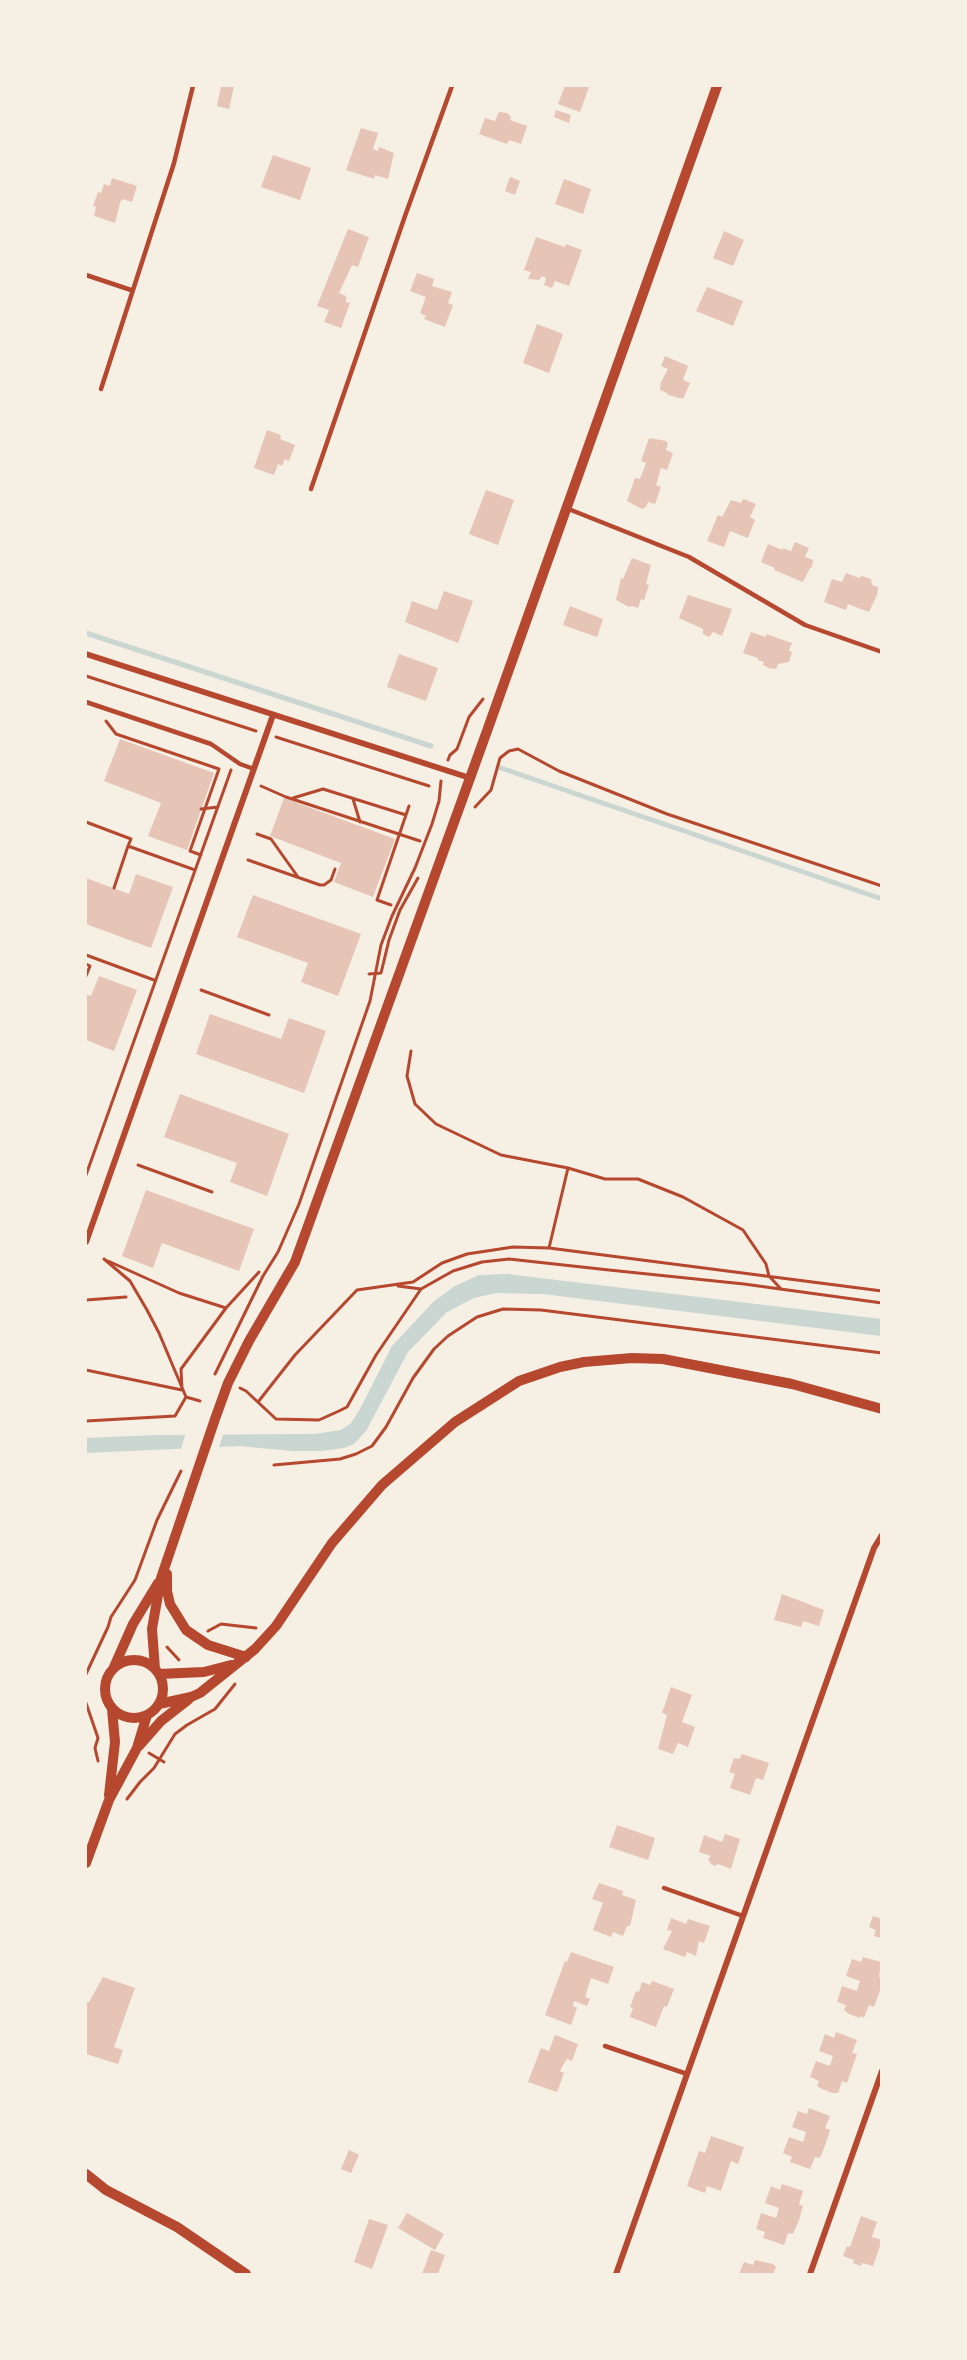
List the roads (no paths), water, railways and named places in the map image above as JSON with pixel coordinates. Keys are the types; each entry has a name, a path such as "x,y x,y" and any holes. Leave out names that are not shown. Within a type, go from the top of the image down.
{"street":[{"path":"159,1704 163,1689 157,1671 152,1629 161,1578 215,1419 228,1383 249,1341 295,1262 717,86"},
{"path":"86,654 470,778"},
{"path":"86,1242 273,715"},
{"path":"112,1709 128,1718 147,1715 159,1704 200,1693 234,1664 246,1657 276,1626 332,1543 382,1485 416,1454 477,1406 519,1381 595,1360 663,1359 792,1384 882,1409"},
{"path":"616,2274 871,1557 882,1535"},
{"path":"167,1559 167,1591 170,1604 180,1623 201,1642 246,1657"},
{"path":"109,1800 115,1742 112,1709 105,1692 105,1683 133,1624 161,1578"},
{"path":"114,1666 130,1659 148,1663 157,1671 204,1672 234,1664"},
{"path":"86,1863 109,1800 161,1721 191,1697"},
{"path":"142,1750 147,1715"},
{"path":"810,2274 882,2071"},
{"path":"86,2174 99,2186 177,2227 246,2274"},
{"path":"86,2185 99,2186"}],"lane":[{"path":"101,388 174,163 193,86"},
{"path":"311,489 452,86"},
{"path":"86,274 131,290"},
{"path":"566,508 689,557 805,625 882,652"},
{"path":"86,702 211,744 235,761 254,770"},
{"path":"664,1888 743,1916"},
{"path":"605,2046 687,2074"}],"waterway":[{"path":"86,633 431,746"},
{"path":"498,767 882,899"}]}
